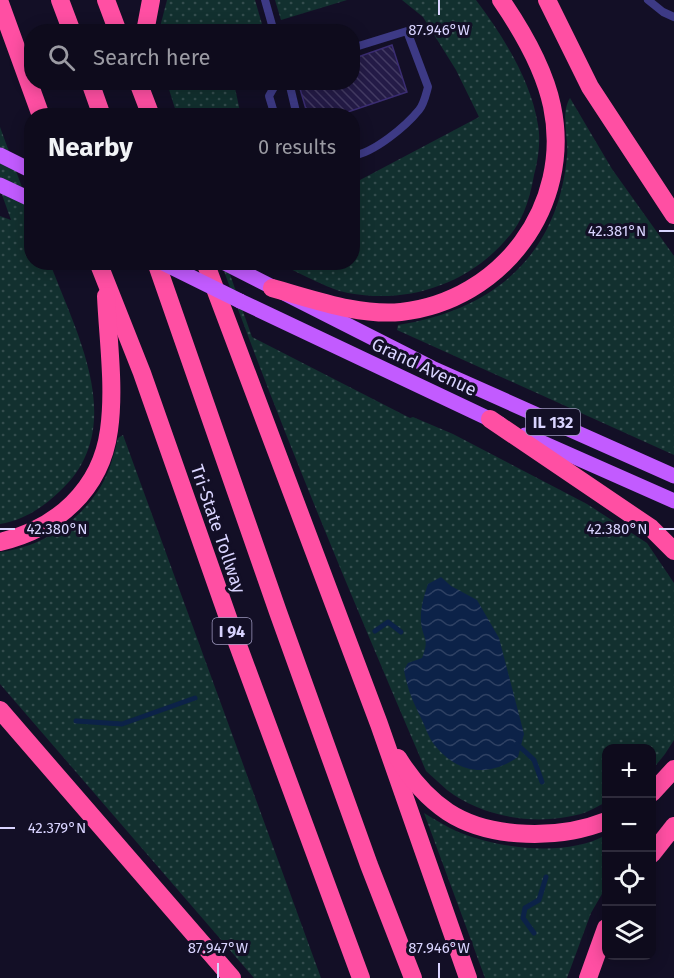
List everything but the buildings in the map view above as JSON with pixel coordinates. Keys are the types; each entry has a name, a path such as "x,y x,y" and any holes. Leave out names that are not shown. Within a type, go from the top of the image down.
{"highway":[{"path":"60,0 69,24"},
{"path":"106,0 115,24"},
{"path":"146,24 151,0"},
{"path":"272,288 356,309 400,312 450,298 484,281 498,271 519,249 538,215 548,190 555,155 555,122 552,106 535,57 501,0"},
{"path":"547,0 590,87 674,215"},
{"path":"0,3 24,69"},
{"path":"32,90 38,108"},
{"path":"93,90 99,108"},
{"path":"141,90 148,108"},
{"path":"147,90 149,108"},
{"name":"Tri-State Tollway","path":"101,270 142,373 232,629 361,978"},
{"name":"Tri-State Tollway","path":"159,270 369,865 413,978"},
{"path":"208,270 379,724 468,978"},
{"path":"0,542 35,530 61,514 85,489 101,460 109,432 111,402 105,282"},
{"path":"490,419 651,528 674,551"},
{"path":"0,710 232,978"},
{"path":"379,724 409,775 449,813 463,820 520,834 566,832 602,823"},
{"path":"656,788 674,769"},
{"path":"653,852 674,826"},
{"path":"588,978 602,939"}],"main road":[{"path":"0,155 24,167"},
{"path":"0,185 24,196"},
{"name":"Grand Avenue","path":"176,270 604,472 674,501"},
{"name":"Grand Avenue","path":"237,270 432,368 674,476"}],"lane":[{"path":"265,0 272,24"},
{"path":"648,0 663,12 674,17"},
{"path":"360,46 407,31 428,87 421,108 401,129 360,155"},
{"path":"272,90 269,96 273,108"},
{"path":"291,90 295,108"}],"green space":[{"path":"167,0 255,0 262,24 161,24"},
{"path":"275,0 347,0 281,20"},
{"path":"402,0 476,0 506,44 529,92 539,131 537,163 529,196 514,230 498,248 461,276 440,286 395,296 372,296 340,291 292,270 360,270 360,180 479,117 456,70 423,17"},
{"path":"169,90 235,90 239,108 175,108"},
{"path":"570,98 612,169 674,256 674,455 397,330 398,325 464,306 491,291 515,272 535,249 550,222 561,191 567,156 565,119"},
{"path":"0,127 24,193 24,270 53,270 83,349 91,380 94,410 91,439 80,467 59,492 39,508 17,520 0,524 0,216 11,220 0,189"},
{"path":"224,270 228,270 252,337 410,418 413,417 453,434 587,504 647,543 674,583 674,740 665,754 656,765 656,744 602,744 602,804 581,814 564,818 529,819 494,813 462,800 447,790 426,771 320,518"},
{"path":"123,435 321,978 254,978 0,684 0,552 30,545 45,538 58,531 82,511 101,486 118,438"},
{"path":"424,813 477,839 514,846 554,848 573,846 602,837 602,894 591,913 567,978 485,978"}],"water":[{"path":"441,577 451,586 477,600 499,638 524,734 518,757 495,768 473,770 462,767 442,753 430,737 407,683 404,670 408,663 422,658 426,646 421,617 428,584"}],"waterway":[{"path":"375,631 388,622 401,632"},
{"path":"76,721 122,724 195,698"},
{"path":"517,744 534,760 542,782"},
{"path":"534,933 523,918 525,908 539,900 546,877"}]}
